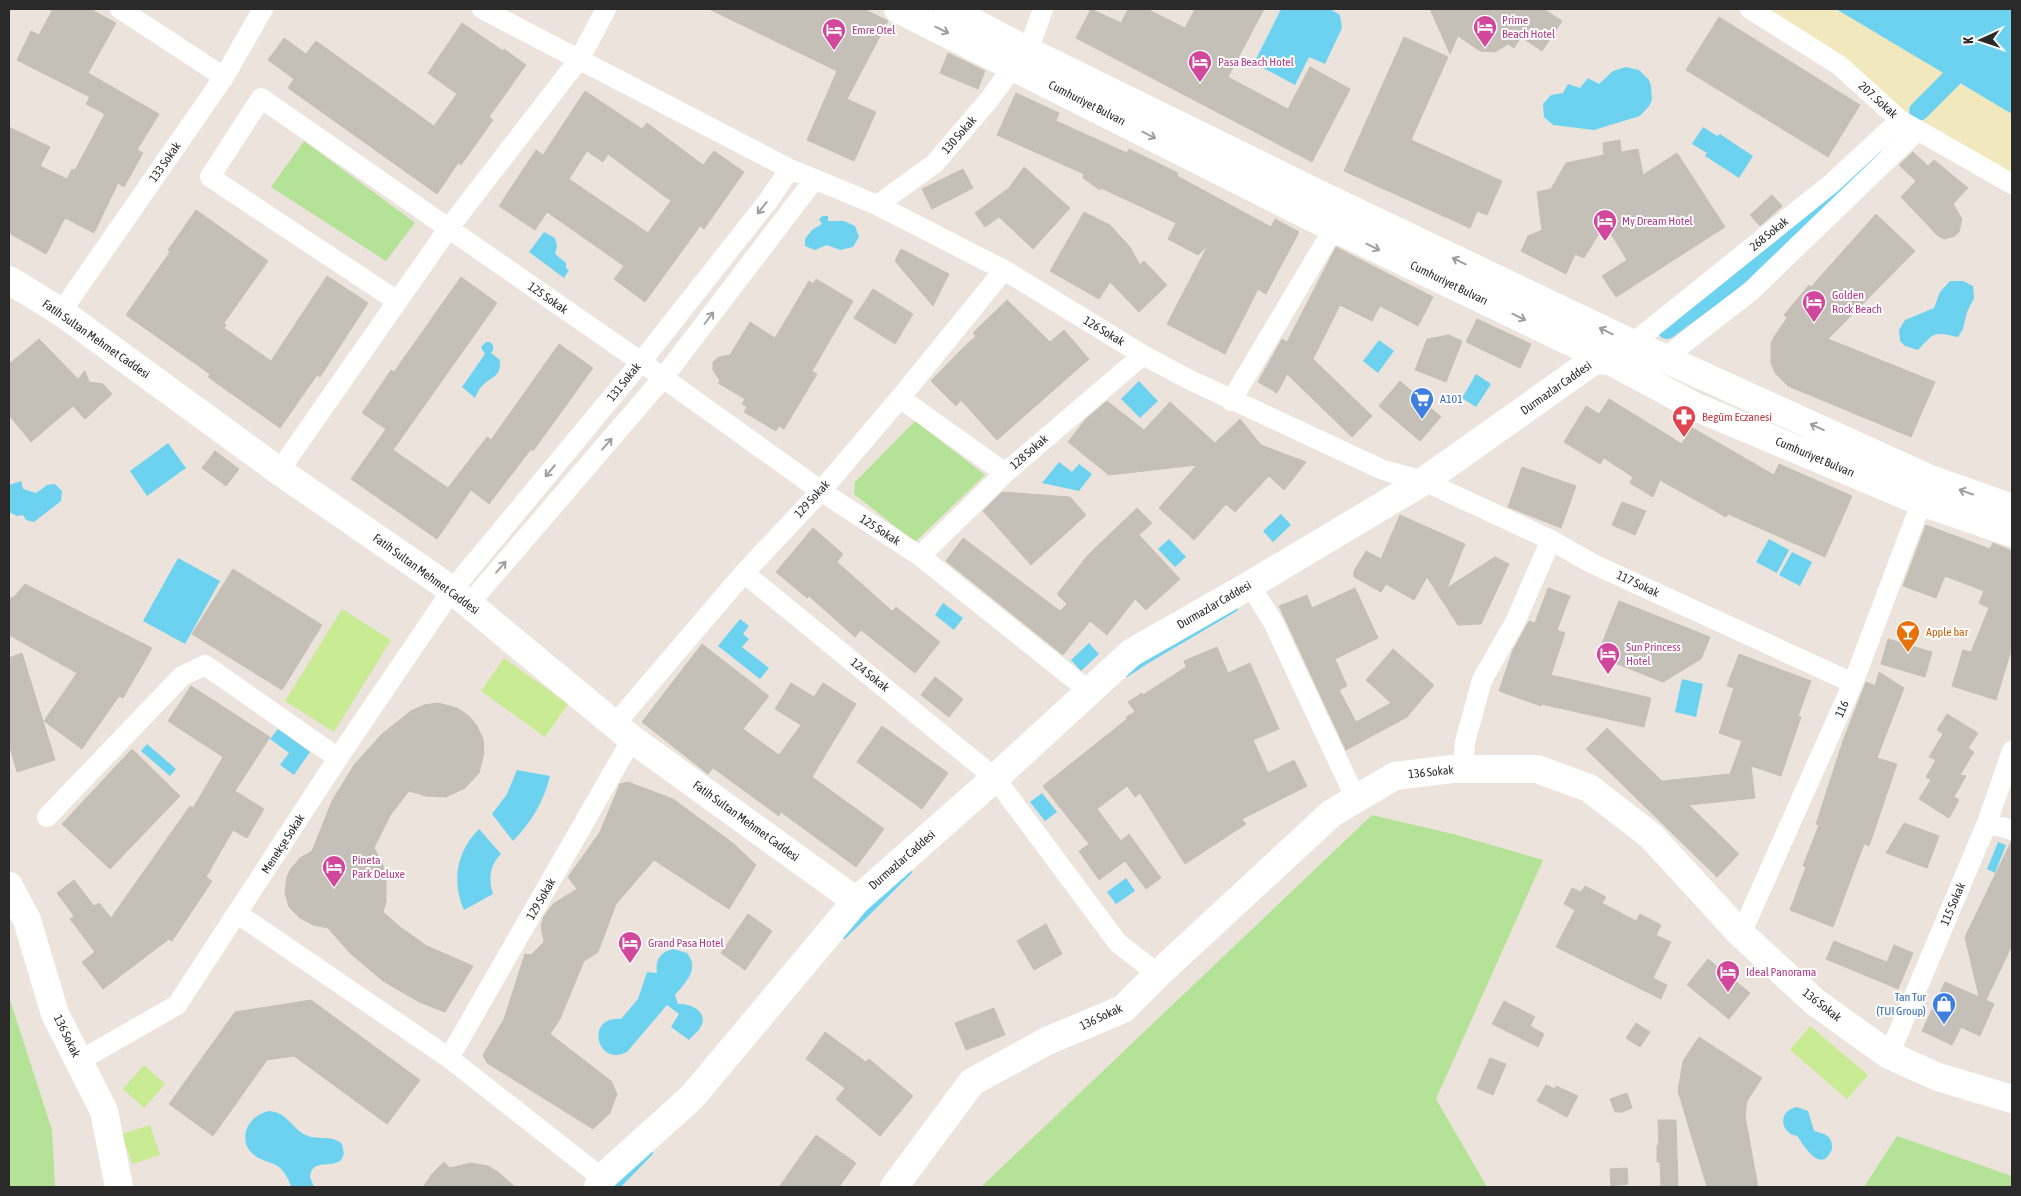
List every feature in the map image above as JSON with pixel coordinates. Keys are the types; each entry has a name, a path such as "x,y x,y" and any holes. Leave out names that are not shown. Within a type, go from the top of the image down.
{"street":[{"path":"120,9 224,78"},
{"name":"133 Sokak","path":"61,312 224,78 263,9"},
{"name":"126 Sokak","path":"482,9 580,58 790,169 877,205 1004,270 1143,354 1231,401 1383,470 1424,481"},
{"path":"279,471 448,229 580,58 606,9"},
{"name":"Cumhuriyet Bulvarı","path":"898,9 1021,58 1696,407 1926,490 2012,508"},
{"name":"Cumhuriyet Bulvarı","path":"948,9 1021,58"},
{"name":"130 Sokak","path":"877,205 934,164 988,101 1021,58 1043,9"},
{"name":"207. Sokak","path":"1750,9 1839,65 1900,120 2012,184"},
{"name":"125 Sokak","path":"397,302 210,177 261,98 663,378 821,491 920,556 1089,692"},
{"name":"268 Sokak","path":"1608,360 1634,344 1832,183 1900,120"},
{"path":"1608,360 1666,357 1752,290 1918,130"},
{"name":"131 Sokak","path":"461,597 640,362 768,201 790,169"},
{"path":"461,597 663,378 814,180"},
{"path":"1231,401 1321,213"},
{"name":"Cumhuriyet Bulvarı","path":"1321,213 1666,357 2012,533"},
{"name":"129 Sokak","path":"449,1058 624,732 744,572 821,491 900,398 1004,270"},
{"name":"Fatih Sultan Mehmet Caddesi","path":"9,280 61,312 279,471 461,597 624,732 856,901"},
{"name":"128 Sokak","path":"920,556 1005,473 1143,354"},
{"name":"Durmazlar Caddesi","path":"600,1183 692,1097 856,901 995,778 1131,653 1250,585 1424,481 1593,362 1608,360"},
{"path":"900,398 1005,473"},
{"name":"117 Sokak","path":"1424,481 1552,540 1591,562 1853,683"},
{"name":"116","path":"1741,934 1853,683 1926,490"},
{"path":"1463,768 1465,742 1482,680 1514,622 1552,540"},
{"name":"124 Sokak","path":"744,572 995,778 1118,943 1158,974"},
{"path":"1250,585 1273,622 1356,799"},
{"name":"Menekşe Sokak","path":"79,1061 177,1005 338,758 461,597"},
{"path":"47,817 182,676 205,665 338,758"},
{"name":"115 Sokak","path":"1889,1055 1987,823 2012,751"},
{"name":"136 Sokak","path":"894,1187 972,1082 1047,1041 1123,1009 1158,974 1332,813 1395,776 1463,768 1537,769 1589,788 1651,836 1741,934 1815,1002 1889,1055 1938,1077 2012,1099"},
{"path":"1987,823 2012,830"},
{"name":"136 Sokak","path":"9,886 27,920 56,1014 104,1111 119,1187"},
{"path":"238,914 449,1058 600,1183"}],"green space":[{"path":"304,141 414,222 386,261 271,187"},
{"path":"915,421 985,475 915,542 854,494 855,482"},
{"path":"342,609 391,640 334,732 285,701"},
{"path":"504,658 568,704 545,737 481,691"},
{"path":"1372,815 1457,835 1543,860 1436,1099 1487,1187 981,1187"},
{"path":"9,997 52,1130 55,1187 9,1187"},
{"path":"1810,1026 1868,1075 1847,1099 1790,1050"},
{"path":"144,1065 165,1084 144,1108 123,1089"},
{"path":"150,1125 160,1155 132,1164 122,1134"},
{"path":"1897,1136 2012,1176 2012,1187 1864,1187"}],"sand":[{"path":"1750,9 1836,9 2012,114 2012,184"}],"water":[{"path":"1281,9 1330,9 1340,15 1342,28 1325,64 1309,57 1295,85 1254,63"},
{"path":"1836,9 2012,9 2012,114"},
{"path":"1626,67 1639,70 1649,80 1651,86 1652,100 1640,116 1594,130 1553,125 1544,117 1543,104 1551,95 1563,93 1568,84 1580,88 1588,78 1599,84 1613,71"},
{"path":"1703,127 1717,136 1720,134 1753,156 1739,178 1705,156 1707,153 1692,144"},
{"path":"823,216 828,216 828,221 844,221 855,226 859,237 853,247 840,250 827,245 815,250 805,246 805,239 812,230 822,224 819,219"},
{"path":"544,232 555,238 557,246 555,254 566,263 566,268 569,270 564,278 529,252"},
{"path":"1950,281 1963,281 1973,286 1974,298 1967,312 1963,329 1958,337 1935,334 1918,350 1905,346 1900,341 1899,330 1905,320 1934,308 1940,292"},
{"path":"1379,340 1394,351 1378,373 1363,361"},
{"path":"486,342 490,342 493,345 491,353 500,360 500,366 497,374 482,386 475,398 462,387 485,354 481,347"},
{"path":"1476,374 1491,384 1476,407 1462,398"},
{"path":"1139,381 1158,401 1140,418 1121,399"},
{"path":"168,443 186,468 147,496 130,471"},
{"path":"1059,462 1072,472 1079,464 1092,474 1079,491 1042,483"},
{"path":"21,481 23,489 36,493 47,485 55,484 62,491 61,501 34,522 26,520 23,515 17,516 9,512 9,485"},
{"path":"1281,514 1291,525 1273,542 1263,531"},
{"path":"1169,539 1186,557 1175,567 1158,549"},
{"path":"1769,539 1789,550 1777,573 1756,562"},
{"path":"1792,552 1812,562 1800,586 1779,575"},
{"path":"178,558 220,581 185,644 143,621"},
{"path":"943,603 963,618 954,630 935,615"},
{"path":"740,619 749,626 743,634 749,639 742,647 769,668 760,679 718,646"},
{"path":"1089,643 1099,654 1081,671 1071,660"},
{"path":"1682,679 1703,684 1696,717 1675,712"},
{"path":"278,729 310,752 294,775 280,765 289,753 270,739"},
{"path":"147,744 176,769 170,776 141,751"},
{"path":"517,770 550,776 536,811 526,827 513,841 492,814 507,794"},
{"path":"1042,793 1057,812 1045,821 1030,802"},
{"path":"479,829 501,854 494,863 491,872 493,894 464,910 458,888 458,867 466,847"},
{"path":"1998,842 2006,845 1995,873 1987,869"},
{"path":"1126,878 1135,891 1116,904 1107,892"},
{"path":"673,949 687,953 691,959 692,970 690,975 675,995 678,1004 688,1005 701,1013 703,1017 699,1030 689,1040 671,1027 679,1014 667,1005 627,1052 616,1055 608,1053 602,1048 599,1040 599,1032 602,1025 610,1020 621,1019 638,999 647,972 657,973 659,957"},
{"path":"1797,1107 1808,1111 1814,1131 1827,1136 1831,1141 1832,1149 1828,1156 1823,1159 1813,1156 1797,1136 1787,1131 1784,1126 1783,1122 1786,1112"},
{"path":"269,1111 281,1114 298,1130 308,1136 335,1140 342,1144 344,1154 341,1160 337,1163 318,1166 311,1171 310,1177 314,1187 291,1187 279,1167 257,1157 249,1149 245,1136 250,1123 255,1117"}],"building":[{"path":"53,9 90,9 116,23 88,73 159,114 137,150 143,153 124,187 118,183 94,233 65,218 46,254 9,233 9,127 50,147 40,166 67,179 72,169 75,170 105,114 86,104 90,97 17,60 31,31 39,35"},
{"name":"Emre Otel","path":"709,9 864,9 888,21 847,99 876,112 854,161 807,140 837,71"},
{"name":"Pasa Beach Hotel","path":"1091,9 1121,23 1128,9 1147,9 1185,28 1195,9 1264,9 1228,77 1288,109 1310,67 1350,89 1312,162 1076,38"},
{"path":"1430,9 1544,9 1562,21 1542,51 1521,37 1514,48 1508,44 1495,52 1480,51 1458,36 1450,54"},
{"path":"1719,17 1860,105 1828,157 1686,70"},
{"path":"462,23 526,65 489,117 493,120 461,165 458,163 437,194 288,88 294,79 268,60 284,38 306,54 316,41 434,126 457,94 428,73"},
{"path":"1404,37 1448,57 1411,140 1502,181 1487,215 1477,211 1470,228 1344,171"},
{"path":"948,53 985,71 978,89 940,73"},
{"path":"585,91 642,129 647,123 703,165 714,151 744,172 704,229 700,226 645,302 614,279 624,266 547,212 535,230 499,206 536,150 543,155","holes":["587,151 603,162 608,154 671,201 648,233 569,179"]},
{"path":"1016,93 1059,113 1056,121 1127,153 1129,149 1178,173 1177,176 1271,227 1275,219 1299,232 1266,294 1258,289 1225,354 1167,324 1208,245 1198,255 1168,239 1176,223 1101,188 1100,190 1083,178 1084,174 997,135"},
{"path":"1620,140 1621,152 1638,149 1643,175 1677,153 1725,227 1616,297 1602,276 1627,260 1605,224 1584,258 1575,254 1566,274 1521,251 1528,236 1542,230 1537,192 1551,189 1566,163 1604,155 1603,143"},
{"path":"1913,152 1928,166 1934,160 1968,188 1953,204 1962,219 1959,232 1955,236 1944,239 1938,236 1901,197 1916,181 1899,165"},
{"path":"1024,167 1070,208 1033,249 999,217 985,227 975,213 1009,188"},
{"path":"963,169 973,188 932,209 922,189"},
{"path":"1772,195 1782,206 1760,226 1750,215"},
{"path":"196,210 268,261 224,323 226,325 224,328 271,361 327,276 368,303 320,377 317,375 280,428 208,377 210,374 126,315 170,252 168,250"},
{"path":"1084,212 1110,225 1130,247 1140,265 1144,261 1167,285 1139,312 1110,282 1099,299 1050,271"},
{"name":"Golden Rock Beach","path":"1876,214 1915,251 1828,339 1935,382 1911,437 1788,386 1775,373 1771,363 1771,344 1787,318 1784,315 1809,285 1811,287"},
{"path":"1336,247 1433,297 1418,326 1380,306 1372,321 1340,305 1313,359 1372,416 1352,437 1287,374 1277,393 1258,382 1282,339 1287,342"},
{"path":"901,249 949,274 933,306 895,261"},
{"path":"461,277 497,303 393,450 448,488 487,437 491,440 559,344 593,368 533,451 531,449 489,504 471,490 437,539 351,479 386,429 362,413 391,370 394,372"},
{"path":"816,279 853,301 812,371 817,374 784,429 779,426 776,431 744,412 747,407 742,404 745,399 718,383 720,381 713,370 713,362 719,357 730,355 750,322 775,338 809,281 813,284"},
{"path":"873,289 913,314 895,344 854,318"},
{"path":"1007,300 1050,342 1064,330 1089,359 997,440 961,400 956,406 931,381 965,346 968,348 966,345 976,336 973,333"},
{"path":"1477,319 1531,344 1520,368 1466,342"},
{"path":"1449,335 1462,341 1446,382 1415,370 1427,339"},
{"path":"39,339 78,379 85,371 89,382 103,384 112,394 85,419 73,406 31,442 9,415 9,364"},
{"path":"1400,381 1441,417 1420,441 1379,406"},
{"path":"1609,399 1682,444 1691,427 1774,475 1779,464 1852,496 1825,557 1728,514 1726,517 1660,480 1653,497 1630,483 1633,477 1604,458 1600,464 1564,442 1586,406 1599,414"},
{"path":"1107,401 1144,430 1170,402 1215,443 1240,419 1261,445 1306,462 1284,490 1269,476 1235,512 1226,504 1194,540 1159,508 1197,465 1109,475 1068,442 1086,419"},
{"path":"215,451 239,469 226,486 202,468"},
{"path":"1522,467 1576,486 1561,528 1508,507"},
{"path":"1002,492 1070,497 1086,515 1031,565 983,511"},
{"path":"1622,502 1646,511 1635,535 1612,525"},
{"path":"1137,508 1152,523 1139,535 1180,579 1146,610 1135,599 1107,635 1090,621 1063,655 946,561 963,538 1060,611 1067,604 1057,594 1089,554"},
{"path":"1400,515 1465,544 1447,588 1495,557 1509,564 1481,624 1458,625 1427,577 1414,600 1386,584 1381,592 1354,577 1354,571 1366,551 1381,559"},
{"path":"1926,525 1990,549 1993,543 2012,551 2012,647 1996,700 1952,686 1963,650 1971,652 1989,608 1979,603 1984,591 1945,576 1936,598 1903,586"},
{"path":"813,528 843,554 837,562 892,611 896,607 940,642 915,673 861,630 855,637 809,596 807,598 776,572"},
{"path":"233,569 322,625 282,690 192,634"},
{"path":"25,584 152,648 123,698 119,696 82,749 44,721 77,673 9,635 9,599 15,596"},
{"path":"1355,588 1378,638 1335,659 1347,686 1339,690 1356,722 1391,703 1366,680 1393,649 1434,685 1407,717 1346,750 1279,606 1307,595 1312,608"},
{"path":"1548,588 1570,596 1557,630 1565,633 1551,675 1651,698 1644,727 1541,704 1541,706 1499,691 1513,650 1529,621 1535,623"},
{"path":"1619,601 1710,637 1701,659 1663,682 1597,656"},
{"path":"1888,639 1932,652 1925,677 1881,664"},
{"path":"702,644 769,696 743,729 779,755 801,725 775,709 791,683 814,697 823,683 856,704 812,777 884,829 856,867 781,812 779,816 713,768 708,774 642,722"},
{"path":"1217,647 1228,673 1250,663 1279,729 1253,740 1268,773 1294,760 1307,786 1242,819 1246,824 1185,864 1140,793 1135,797 1127,786 1097,809 1121,841 1129,834 1161,878 1146,889 1125,861 1099,880 1079,851 1089,844 1043,786 1127,719 1126,717 1135,712 1128,702 1142,693 1143,695 1186,667 1184,661"},
{"path":"22,653 55,760 17,772 9,744 9,658"},
{"path":"1739,654 1811,681 1798,716 1801,717 1781,776 1751,766 1755,798 1689,805 1739,854 1717,877 1586,749 1607,728 1662,781 1730,774 1742,741 1719,733 1734,688 1727,686"},
{"path":"1879,672 1904,688 1877,758 1897,764 1869,846 1864,844 1833,927 1790,910 1806,867 1803,866 1819,825 1816,824 1843,741 1866,682 1875,686"},
{"path":"935,677 963,699 949,717 921,695"},
{"path":"191,686 270,737 235,791 264,809 247,838 233,830 206,877 212,881 172,941 169,939 103,989 82,962 95,952 70,919 74,916 57,893 74,880 94,906 99,903 111,918 190,806 193,808 223,757 168,721"},
{"path":"438,703 457,708 469,716 477,726 483,739 484,753 479,773 465,788 446,797 426,796 409,791 391,814 374,848 386,875 386,902 383,912 427,946 473,966 445,1012 419,1002 383,981 351,954 328,928 313,925 300,918 289,907 285,892 290,870 300,858 312,851 332,801 354,765 382,734 411,711 424,705"},
{"path":"1947,714 1978,733 1968,748 1974,752 1960,775 1966,776 1954,797 1959,800 1949,818 1919,799 1931,780 1926,777 1936,760 1929,757 1943,734 1937,730"},
{"path":"882,726 948,773 922,809 857,762"},
{"path":"132,749 180,796 110,869 62,824"},
{"path":"628,782 673,799 734,844 756,865 729,909 654,860 616,904 598,952 584,961 560,1019 550,1034 611,1081 617,1094 610,1113 593,1129 487,1063 483,1055 504,1019 525,954 531,955 544,942 541,926 544,916 553,904 577,889 568,877 600,832 620,784"},
{"path":"1904,823 1939,836 1927,868 1886,853"},
{"path":"2011,842 2012,945 1986,1000 1994,1004 1980,1036 1961,1027 1952,1045 1922,1031 1945,982 1979,997 1965,937"},
{"path":"1585,886 1606,897 1602,903 1636,921 1640,914 1661,925 1656,935 1671,942 1653,978 1667,985 1661,999 1556,947 1575,910 1564,904 1572,888 1581,892"},
{"path":"748,914 772,931 745,970 721,953"},
{"path":"1046,924 1062,954 1034,970 1017,941"},
{"path":"1834,941 1887,962 1894,945 1913,953 1898,989 1826,959"},
{"path":"1708,959 1750,993 1729,1019 1687,985"},
{"path":"311,1000 420,1080 387,1124 294,1056 267,1060 213,1136 169,1104 235,1012"},
{"path":"1504,1001 1535,1017 1530,1026 1544,1034 1538,1047 1492,1024"},
{"path":"994,1008 1005,1035 966,1050 955,1023"},
{"path":"1636,1023 1650,1032 1640,1047 1626,1038"},
{"path":"825,1032 866,1062 869,1059 913,1096 880,1136 836,1099 845,1088 806,1059"},
{"path":"1699,1037 1762,1078 1747,1101 1745,1116 1758,1187 1707,1187 1678,1091 1683,1061"},
{"path":"1490,1058 1506,1064 1493,1095 1477,1088"},
{"path":"1546,1085 1555,1089 1556,1086 1578,1096 1567,1117 1537,1101"},
{"path":"1627,1093 1632,1108 1622,1112 1615,1112 1610,1099"},
{"path":"1658,1120 1676,1120 1678,1187 1661,1187 1660,1162 1657,1162 1657,1145 1659,1145"},
{"path":"816,1135 856,1163 839,1187 779,1187"},
{"path":"444,1162 450,1168 471,1163 488,1166 515,1187 423,1187"},
{"path":"1627,1168 1628,1184 1611,1186 1610,1169"}],"waterway":[{"path":"1919,111 1953,77"},
{"path":"1667,329 1792,236 1874,156"},
{"path":"1127,674 1235,609"},
{"path":"844,936 909,872"},
{"path":"617,1187 650,1153"}],"place":[{"name":"Prime Beach Hotel","path":"1485,48"},
{"name":"Emre Otel","path":"834,51"},
{"name":"Pasa Beach Hotel","path":"1200,83"},
{"name":"My Dream Hotel","path":"1605,242"},
{"name":"Golden Rock Beach","path":"1814,323"},
{"name":"A101","path":"1422,420"},
{"name":"Begüm Eczanesi","path":"1684,438"},
{"name":"Apple bar","path":"1908,653"},
{"name":"Sun Princess Hotel","path":"1608,675"},
{"name":"Pineta Park Deluxe","path":"334,888"},
{"name":"Grand Pasa Hotel","path":"630,964"},
{"name":"Ideal Panorama","path":"1728,993"},
{"name":"Tan Tur (TUI Group)","path":"1944,1025"}]}
